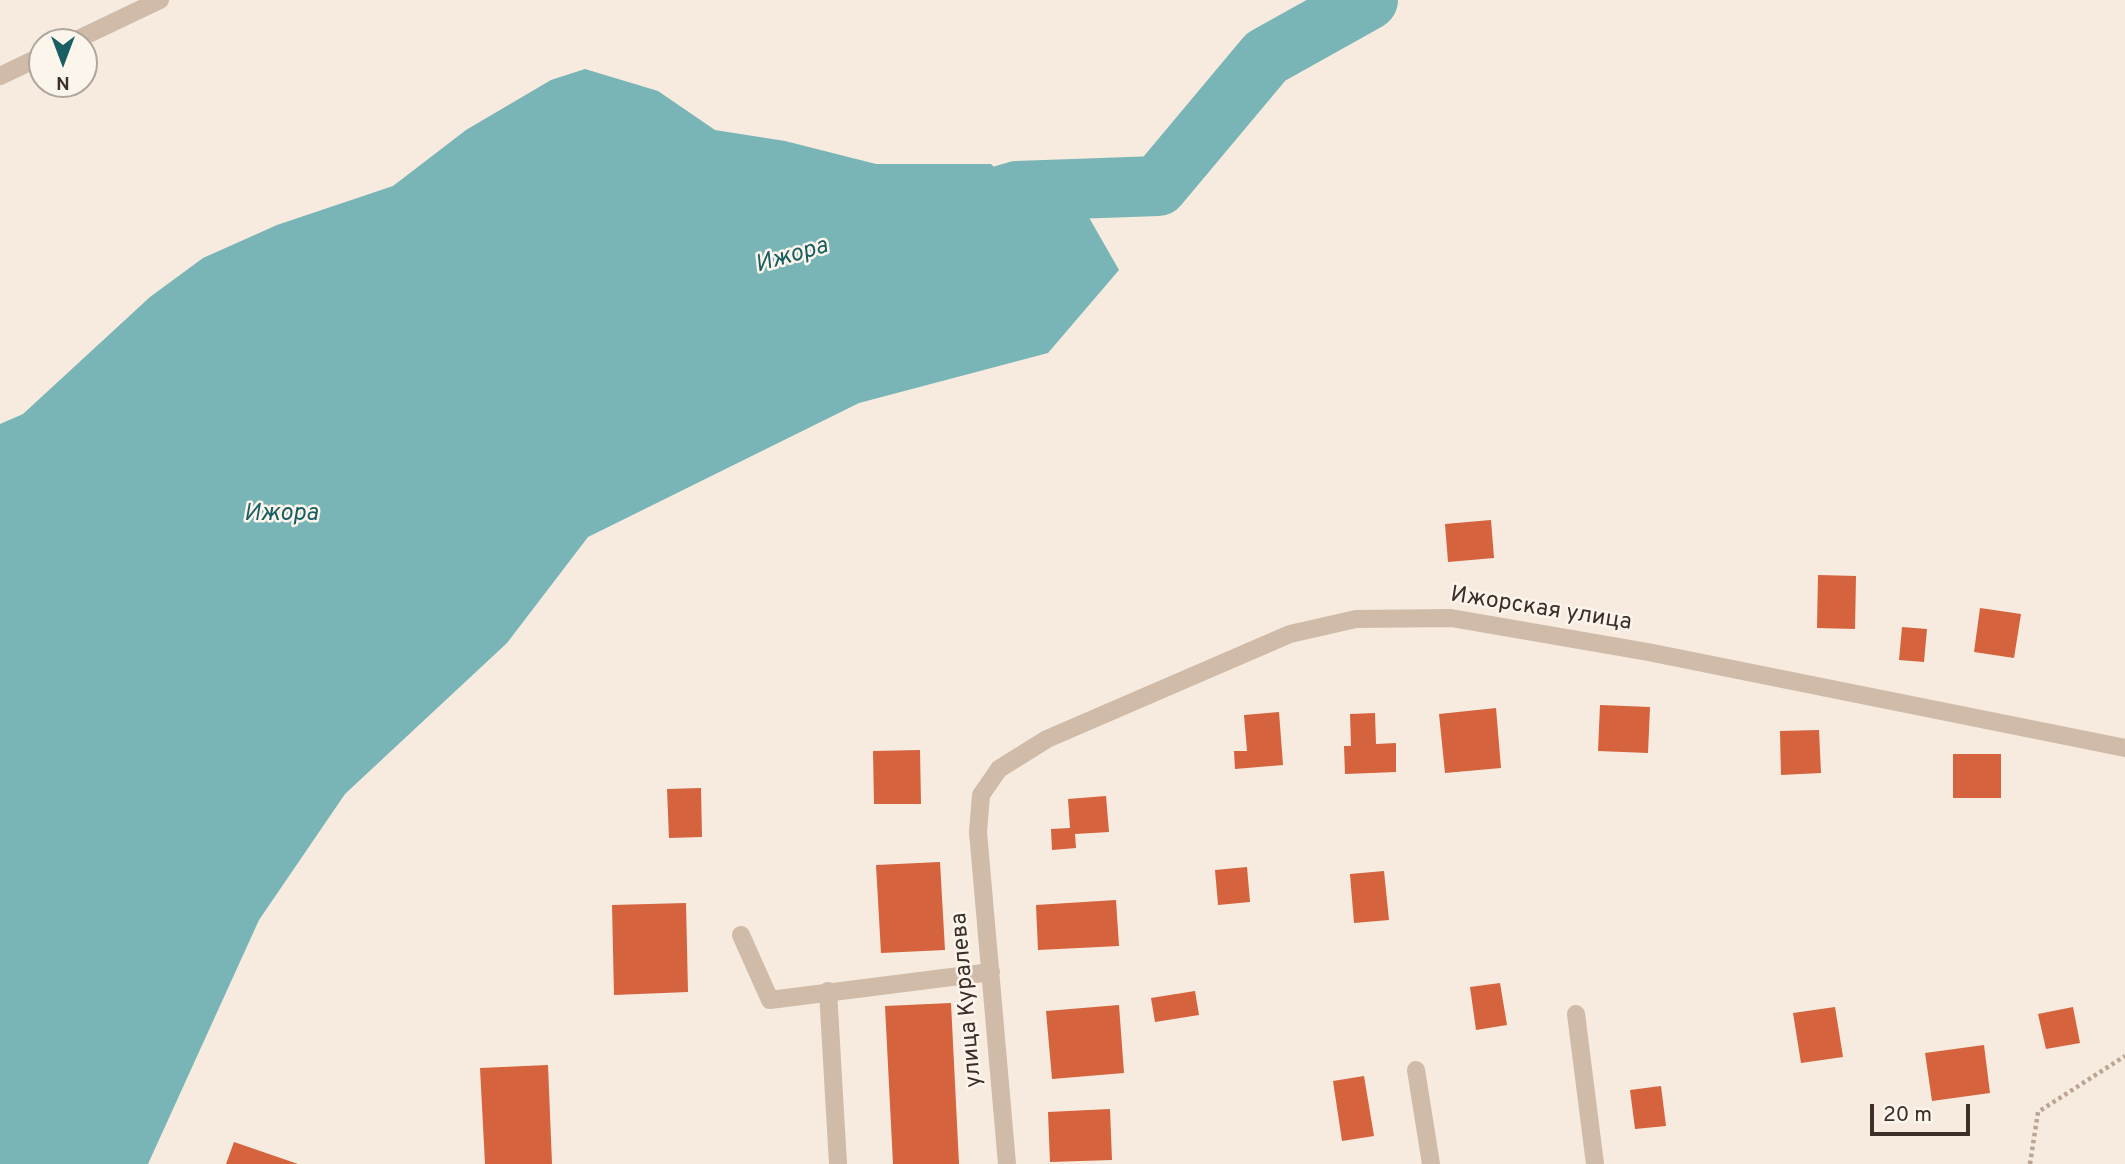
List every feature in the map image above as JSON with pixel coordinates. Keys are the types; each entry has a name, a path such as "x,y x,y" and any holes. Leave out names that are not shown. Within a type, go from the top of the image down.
{"street":[{"path":"98,30 160,0"},
{"path":"0,76 28,63"},
{"name":"Ижорская улица","path":"978,832 981,795 999,769 1047,738 1290,634 1356,619 1451,618 1648,652 2125,748"},
{"name":"улица Куралева","path":"978,832 1007,1164"},
{"path":"741,935 770,1000 990,972"},
{"path":"828,991 838,1164"},
{"path":"1576,1014 1595,1164"},
{"path":"1416,1070 1431,1164"}],"path":[{"path":"2030,1164 2038,1112 2125,1056"}],"water":[{"name":"Ижора","path":"585,69 658,91 715,130 785,141 876,164 991,164 1017,191 1071,186 1119,270 1048,353 859,403 588,537 507,643 345,794 259,920 148,1164 0,1164 0,424 23,414 150,297 203,258 277,225 393,186 466,130 551,80"}],"building":[{"path":"1491,520 1494,558 1448,562 1445,524"},
{"path":"1818,575 1856,576 1855,629 1817,628"},
{"path":"1980,608 2021,614 2014,658 1974,652"},
{"path":"1902,627 1927,629 1924,662 1899,660"},
{"path":"1600,705 1650,707 1648,753 1598,751"},
{"path":"1496,708 1501,768 1445,773 1439,714"},
{"path":"1279,712 1283,765 1235,769 1234,751 1247,751 1244,715"},
{"path":"1375,713 1376,744 1396,743 1396,772 1345,774 1344,746 1351,746 1350,714"},
{"path":"1819,730 1821,773 1781,775 1780,731"},
{"path":"920,750 921,804 874,804 873,751"},
{"path":"1953,754 2001,754 2001,798 1953,798"},
{"path":"701,788 702,837 669,838 667,789"},
{"path":"1106,796 1109,832 1075,834 1076,848 1052,850 1051,829 1070,828 1068,799"},
{"path":"940,862 945,950 881,953 876,865"},
{"path":"1247,867 1250,902 1218,905 1215,870"},
{"path":"1384,871 1389,920 1354,923 1350,874"},
{"path":"1116,900 1119,946 1038,950 1036,905"},
{"path":"686,903 688,992 614,995 612,905"},
{"path":"1500,983 1507,1025 1476,1030 1470,987"},
{"path":"1195,991 1199,1015 1155,1022 1151,998"},
{"path":"951,1003 959,1164 893,1164 885,1006"},
{"path":"1119,1005 1124,1073 1052,1079 1046,1011"},
{"path":"1835,1007 1843,1057 1801,1063 1793,1013"},
{"path":"2073,1007 2080,1043 2046,1049 2038,1014"},
{"path":"1984,1045 1990,1093 1932,1101 1925,1053"},
{"path":"548,1065 552,1164 485,1164 480,1068"},
{"path":"1364,1076 1374,1136 1342,1141 1333,1081"},
{"path":"1661,1086 1666,1126 1635,1129 1630,1090"},
{"path":"1110,1109 1112,1160 1050,1162 1048,1112"},
{"path":"234,1142 298,1164 226,1164"}],"waterway":[{"name":"Ижора","path":"993,198 1017,191 1158,186 1266,57 1368,0"}]}
